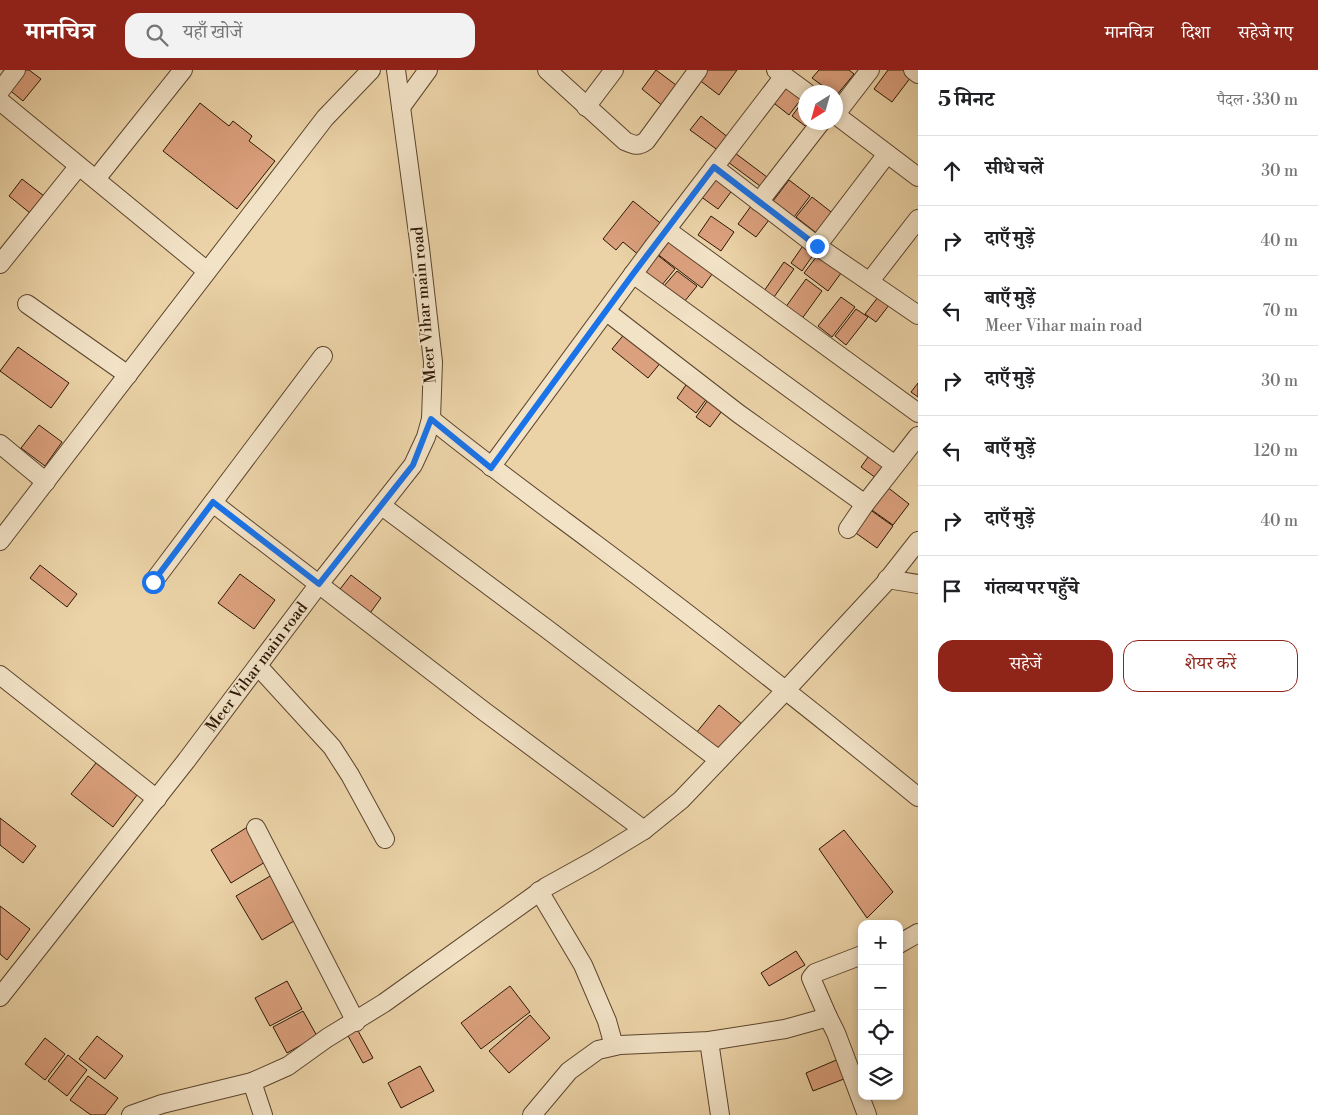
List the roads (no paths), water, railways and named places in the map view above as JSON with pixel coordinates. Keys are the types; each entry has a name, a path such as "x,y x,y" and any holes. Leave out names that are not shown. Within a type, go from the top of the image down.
{"street":[{"path":"0,91 16,70"},
{"path":"96,179 183,70"},
{"path":"0,541 325,118 371,70"},
{"name":"Meer Vihar main road","path":"0,997 157,799 319,584 413,465 431,419 433,362 396,70"},
{"path":"401,107 428,70"},
{"path":"547,70 586,107 626,141 636,146 646,141 698,70"},
{"path":"586,107 614,70"},
{"path":"843,105 870,70"},
{"path":"913,70 918,74"},
{"path":"491,468 714,167 780,73 798,86"},
{"path":"0,101 207,272"},
{"path":"843,119 918,177"},
{"path":"759,202 815,130"},
{"path":"817,246 887,154"},
{"path":"0,264 78,167"},
{"path":"714,167 817,246 918,315"},
{"path":"870,281 918,219"},
{"path":"666,230 918,413"},
{"path":"633,274 895,466"},
{"path":"27,304 128,375"},
{"path":"607,312 739,414 865,504"},
{"path":"153,582 323,356"},
{"path":"431,419 491,468 594,543 786,690 918,797"},
{"path":"848,528 918,436"},
{"path":"0,444 46,482"},
{"path":"213,502 485,712 644,830"},
{"path":"382,506 719,760"},
{"path":"131,1115 162,1104 252,1082 288,1066 328,1038 384,1004 540,891 644,830 681,800 786,690 887,579 918,541"},
{"path":"887,579 918,584"},
{"path":"258,666 332,747 350,774 385,839"},
{"path":"0,675 157,799"},
{"path":"256,828 356,1022"},
{"path":"540,891 583,965 607,1021 614,1046"},
{"path":"858,956 815,973 812,982 836,1033 867,1115"},
{"path":"532,1115 569,1071 598,1050 614,1046 709,1041 785,1029 828,1017"},
{"path":"709,1041 720,1115"},
{"path":"252,1082 263,1115"}]}
